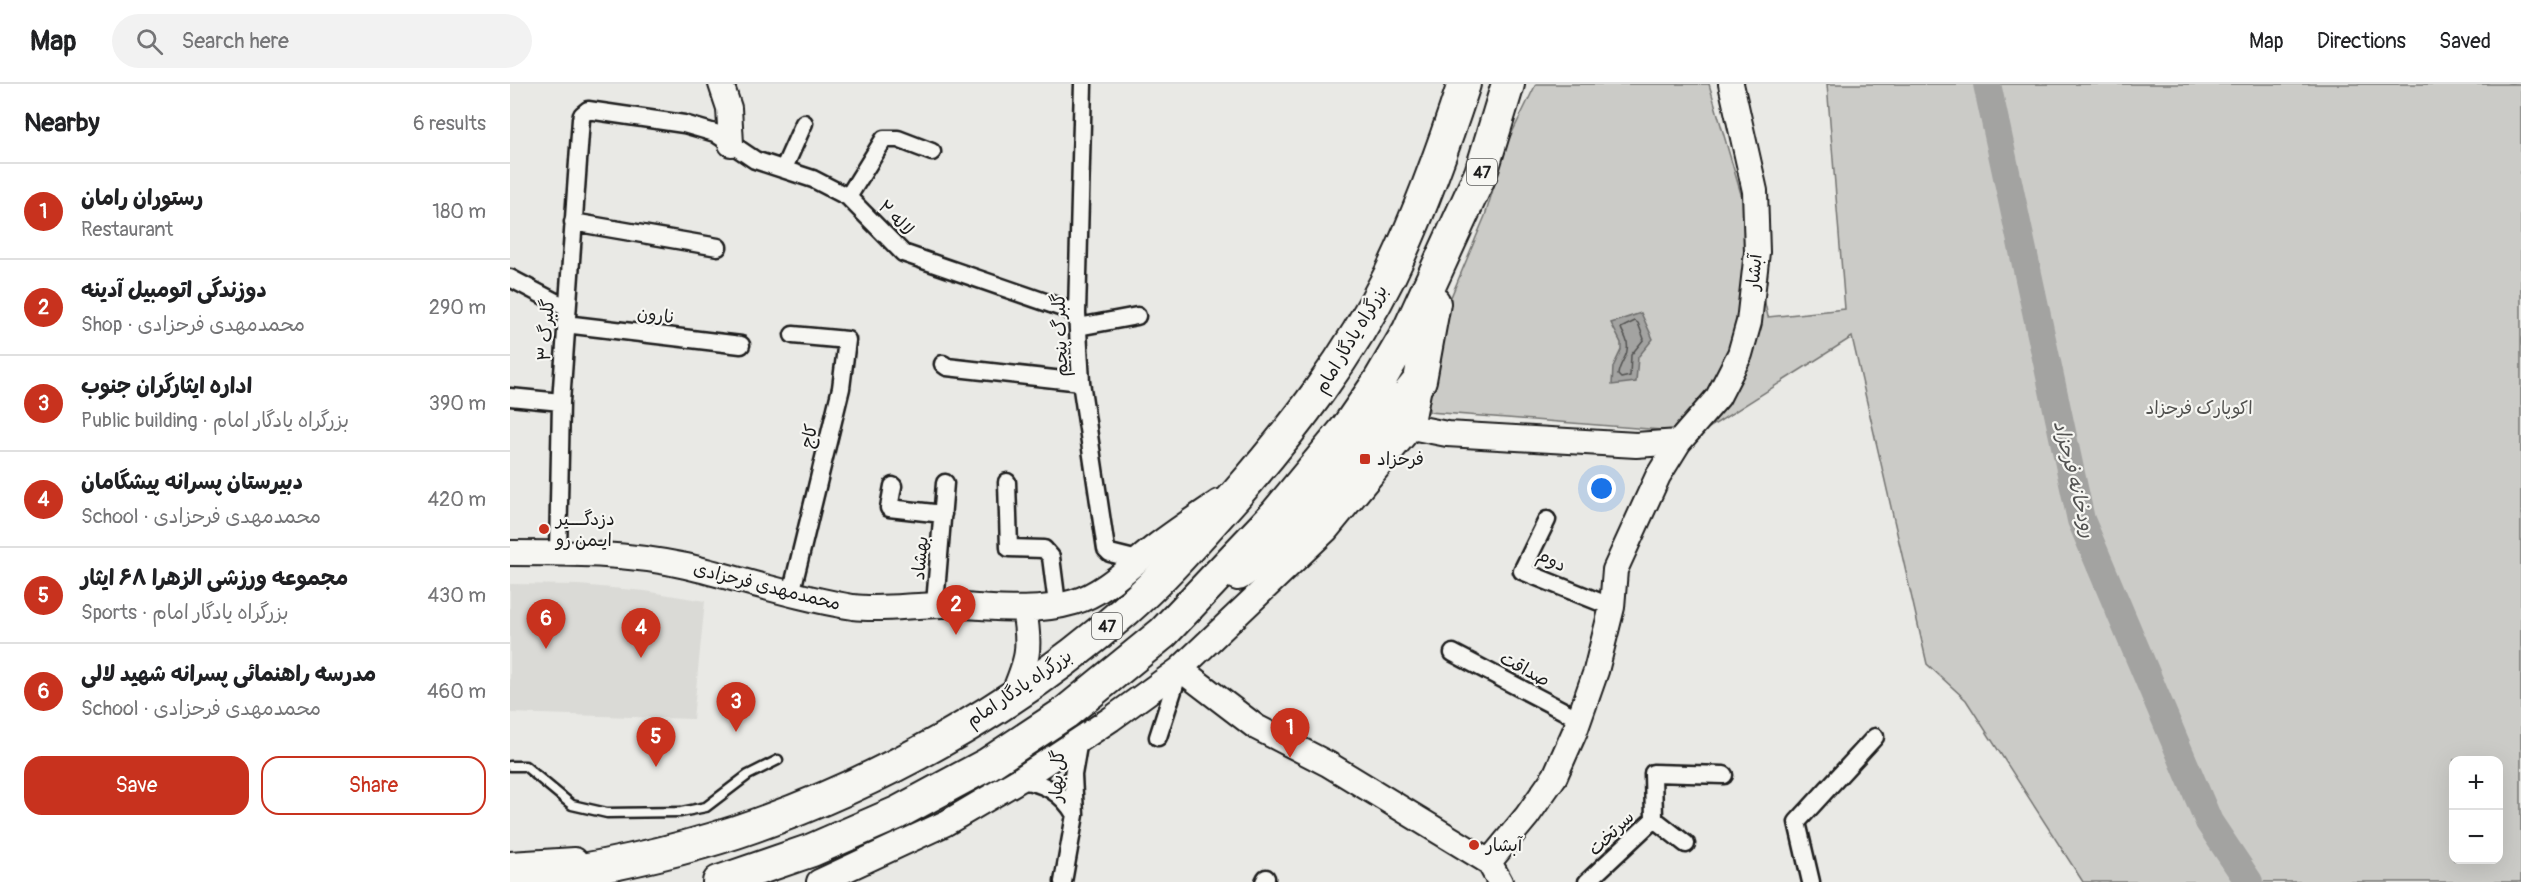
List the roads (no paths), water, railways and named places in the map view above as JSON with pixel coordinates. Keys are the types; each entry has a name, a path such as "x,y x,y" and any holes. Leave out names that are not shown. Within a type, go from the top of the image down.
{"highway":[{"name":"بزرگراه یادگار امام","path":"510,882 628,861 733,832 798,809 916,753 1012,697 1122,614 1191,546 1299,421 1331,375 1389,277 1421,208 1464,84"},
{"name":"47","path":"719,882 812,850 897,813 988,764 1065,713 1162,633 1181,614 1276,514 1347,428 1378,383 1409,330 1481,172 1508,84"},
{"path":"1181,614 1283,543 1305,522 1420,380 1444,255"}],"street":[{"path":"721,84 729,108 731,144"},
{"name":"گلبرگ پنجم","path":"1083,84 1077,320 1081,382 1106,549 1110,553 1138,560"},
{"name":"آبشار","path":"1495,872 1527,816 1555,776 1579,719 1596,671 1612,607 1615,570 1658,476 1679,442 1718,397 1740,354 1749,322 1757,252 1755,191 1731,84"},
{"name":"لاله ۲","path":"585,112 591,110 684,124 715,133 755,160 784,168 832,187 848,197 903,254 1077,320"},
{"name":"گلبرگ ۳","path":"558,553 561,402 566,316 581,119 585,112"},
{"path":"784,168 804,123"},
{"path":"848,197 884,139 898,139 932,152"},
{"path":"573,222 718,247"},
{"path":"510,278 566,316"},
{"name":"نارون","path":"566,316 741,345"},
{"path":"1077,320 1137,316"},
{"name":"کاج","path":"792,594 841,388 847,340 793,335"},
{"path":"943,364 947,367 1081,382"},
{"path":"819,882 946,823 1079,740 1180,669 1326,530 1411,427 1420,380"},
{"path":"510,398 561,402"},
{"path":"1411,427 1447,434 1636,445 1679,442"},
{"path":"1007,482 1009,548 1044,549 1048,553 1051,557 1057,604"},
{"name":"بهشاد","path":"935,604 945,483"},
{"name":"محمدمهدی فرحزادی","path":"510,553 622,556 684,566 792,594 854,607 888,608 935,604 1024,609 1073,602 1090,596 1176,531 1244,485"},
{"name":"بهشاد","path":"893,486 889,508 943,514"},
{"name":"دوم","path":"1547,520 1522,571 1612,607"},
{"path":"1012,697 1027,662 1028,636 1024,609"},
{"name":"صداقت","path":"1453,653 1579,719"},
{"path":"1158,737 1180,669"},
{"path":"1180,669 1256,727 1328,764 1495,872"},
{"path":"1811,882 1797,822 1875,737"},
{"name":"گل بهار","path":"1063,882 1075,815 1073,775 1079,740"},
{"name":"سرتخت","path":"1587,882 1654,819 1653,773 1724,775"},
{"name":"گل بهار","path":"1018,780 1037,782 1049,789 1069,803 1075,815"},
{"path":"1654,819 1686,844"},
{"path":"510,864 558,860 628,861"}],"lane":[{"path":"510,765 525,766 573,805 607,813 681,812 706,807 748,775 778,760"}],"water":[{"path":"1641,313 1653,339 1638,357 1636,382 1612,385 1613,367 1621,350 1621,343 1611,323"}],"waterway":[{"name":"رودخانه فرحزاد","path":"1987,84 2081,520 2209,822 2249,882"}],"place":[{"name":"فرحزاد","path":"1365,459"},
{"name":"دزدگــــیر ایـمن رو","path":"544,529"},
{"name":"دوزندگی اتومبیل آدینه","path":"956,635"},
{"name":"مدرسه راهنمائی پسرانه شهید لالی","path":"546,649"},
{"name":"دبیرستان پسرانه پیشگامان","path":"641,658"},
{"name":"اداره ایثارگران جنوب","path":"736,732"},
{"name":"رستوران رامان","path":"1290,758"},
{"name":"مجموعه ورزشی الزهرا ۶۸ ایثار","path":"656,767"},
{"name":"آبشار","path":"1474,845"}],"park label":[{"name":"اکوپارک فرحزاد","path":"2199,408"}]}
